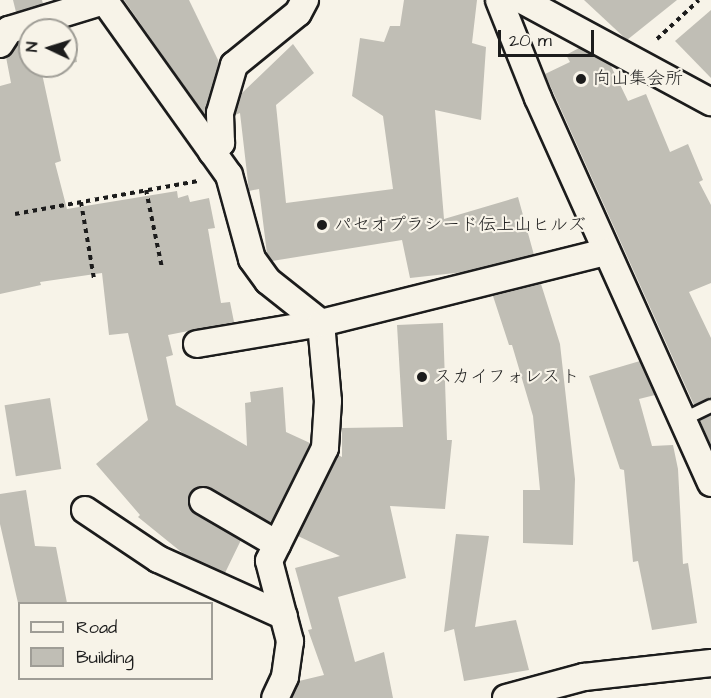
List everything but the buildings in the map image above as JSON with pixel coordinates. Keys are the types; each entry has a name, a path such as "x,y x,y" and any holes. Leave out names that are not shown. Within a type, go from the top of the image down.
{"street":[{"path":"3,34 104,0 229,175 252,259 268,281 321,322 328,402 325,448 269,561 290,641 285,677 275,698"},
{"path":"212,152 221,143 220,113 234,65 298,13 305,0"},
{"path":"499,0 606,252 711,483"},
{"path":"522,0 711,102"},
{"path":"197,344 321,322 606,252"},
{"path":"203,501 277,544"},
{"path":"85,510 158,559 284,616"},
{"path":"506,698 584,677 711,663"}],"lane":[{"path":"682,420 711,406"}],"path":[{"path":"634,60 699,0"},
{"path":"15,214 229,175"},
{"path":"146,190 162,268"},
{"path":"81,202 94,279"}],"place":[{"name":"向山集会所","path":"581,79"},
{"name":"パセオプラシード伝上山ヒルズ","path":"322,225"},
{"name":"スカイフォレスト","path":"422,377"}]}
